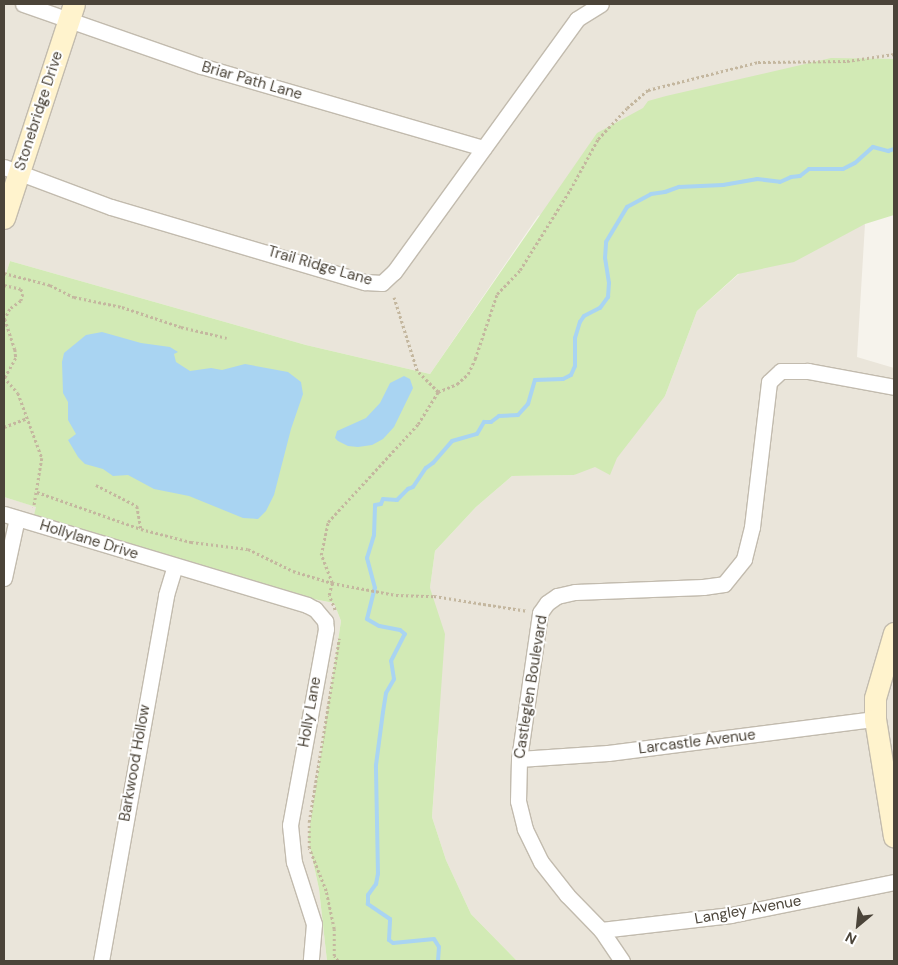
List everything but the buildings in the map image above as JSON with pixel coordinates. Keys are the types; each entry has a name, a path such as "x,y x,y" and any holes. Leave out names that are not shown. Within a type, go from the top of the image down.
{"street":[{"name":"Briar Path Lane","path":"24,4 71,12 201,66 483,148"},
{"name":"Trail Ridge Lane","path":"11,170 103,205 376,283 389,278 577,19 600,4"},
{"name":"Stonebridge Drive","path":"4,218 11,170 71,12"},
{"name":"Castleglen Boulevard","path":"622,961 601,930 567,895 541,862 526,830 518,801 520,759 540,613 547,603 557,596 576,592 703,587 724,584 735,573 744,559 752,527 769,382 781,372 808,371 894,387"},
{"name":"Hollylane Drive","path":"10,516 175,566"},
{"path":"4,578 10,516"},
{"name":"Barkwood Hollow","path":"100,961 166,596 175,566"},
{"name":"Holly Lane","path":"175,566 307,605 314,609 325,621 326,629 290,825 294,862 314,924 311,961"},
{"path":"894,633 875,698 874,719 894,836"},
{"name":"Larcastle Avenue","path":"520,759 608,753 874,719"},
{"name":"Langley Avenue","path":"601,930 731,914 894,882"}],"path":[{"path":"336,614 329,595 332,583 321,554 328,522 418,424 438,392 457,384 468,374 476,359 497,294 520,270 570,190 598,140 627,108 648,90 758,62 847,61 894,54"},
{"path":"4,273 50,285 74,297 122,307 181,327 227,338"},
{"path":"4,285 21,289 23,294 21,301 10,309 5,319 16,358 4,378 18,394 42,458 34,507"},
{"path":"394,298 417,371 438,392"},
{"path":"4,427 26,418"},
{"path":"96,485 137,506 141,529"},
{"path":"37,492 141,529 192,542 248,549 293,571 332,583 370,592 434,596 540,613"},
{"path":"338,961 334,956 334,929 326,891 309,848 309,822 340,641 339,632"}],"shaded area":[{"path":"4,4 894,4 894,60 538,216 430,374 306,345 10,261 4,280"},
{"path":"865,224 857,357 894,368 894,961 517,961 471,914 446,860 432,817 438,736 430,588 435,551 476,507 512,476 574,475 665,396 697,311 749,265"},
{"path":"4,497 37,507 34,515 303,597 334,603 341,621 308,838 319,889 327,961 4,961"}],"green space":[{"path":"831,58 894,59 894,215 865,224 794,262 738,274 697,311 665,396 617,458 610,475 595,467 574,475 512,476 476,507 435,551 430,588 445,634 432,817 446,860 471,914 517,961 327,961 319,889 308,838 341,621 334,603 303,597 34,515 36,507 4,497 4,280 10,261 306,345 430,374 597,133 643,108 648,101"}],"water":[{"path":"102,332 141,343 170,347 178,352 174,354 176,362 190,371 211,368 222,370 245,364 288,372 301,382 303,394 291,429 274,495 266,511 258,519 243,518 189,496 154,489 128,475 113,476 103,469 85,464 78,457 68,440 76,434 68,420 68,402 63,393 62,362 64,353 86,335"},
{"path":"404,376 410,379 413,388 394,427 383,439 372,445 358,447 348,446 335,438 337,431 366,418 380,403 390,383"}],"waterway":[{"path":"438,961 439,947 434,939 393,943 389,940 390,919 368,904 368,895 376,884 378,874 376,765 383,712 386,693 394,679 391,661 405,634 400,630 379,626 367,619 375,588 367,558 374,535 375,505 381,504 383,499 397,500 408,489 413,487 426,468 433,463 452,441 477,434 484,422 491,422 499,416 518,415 528,404 535,380 563,379 571,375 575,366 575,338 580,322 584,316 600,308 608,297 609,283 605,258 606,242 627,207 651,194 679,187 723,185 757,179 780,182 791,177 800,176 809,169 843,169 855,163 873,147 888,151 894,149"}]}
